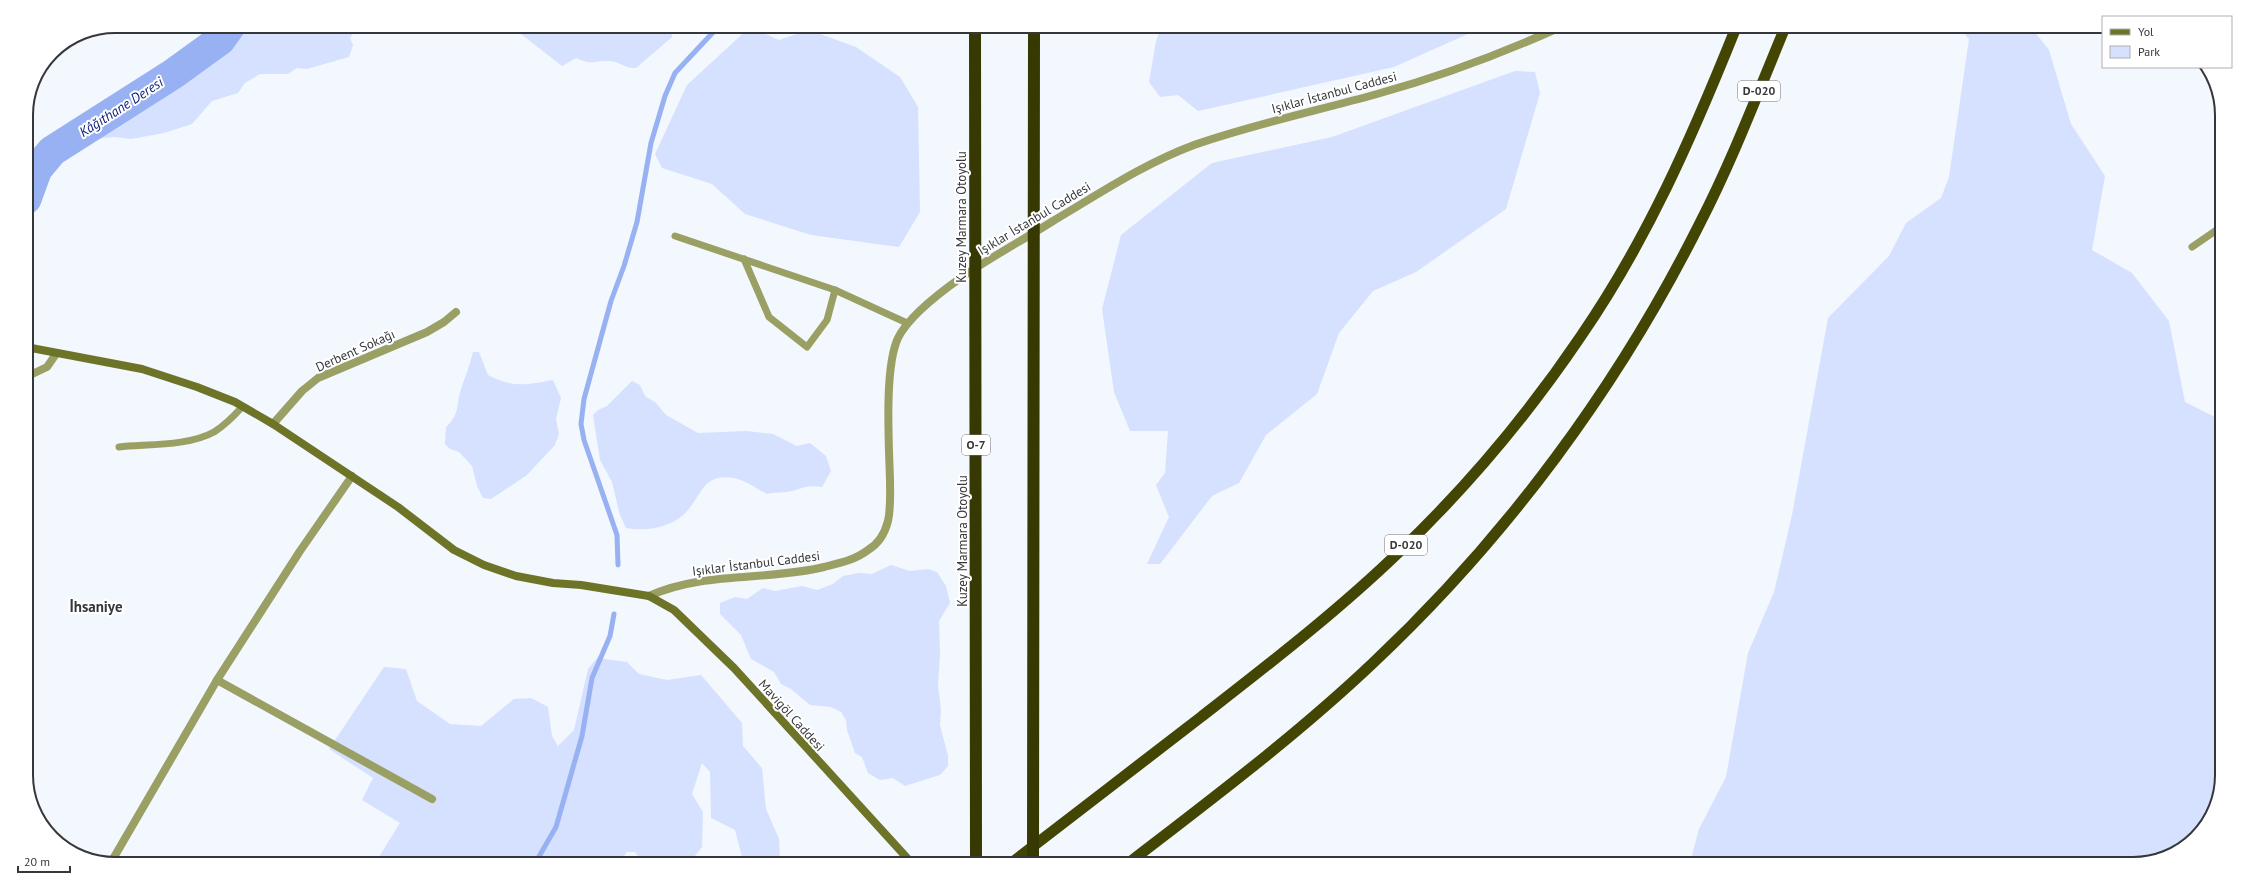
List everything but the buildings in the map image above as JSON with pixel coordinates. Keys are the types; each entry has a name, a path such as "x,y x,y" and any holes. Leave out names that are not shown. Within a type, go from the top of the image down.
{"highway":[{"name":"Kuzey Marmara Otoyolu","path":"975,33 976,857"},
{"path":"1033,857 1034,33"},
{"name":"D-020","path":"1019,857 1322,622 1399,552 1440,511 1510,430 1548,383 1583,334 1634,250 1666,192 1693,134 1734,33"},
{"name":"D-020","path":"1137,857 1224,790 1336,697 1410,626 1506,521 1580,423 1620,363 1666,288 1700,223 1734,152 1783,33"}],"main road":[{"path":"33,349 142,369 197,387 242,406 273,424 398,507 454,550 484,565 516,576 553,583 581,585 649,596"},
{"name":"Mavigöl Caddesi","path":"649,596 674,610 734,668 906,857"}],"street":[{"name":"Işıklar İstanbul Caddesi","path":"649,596 665,589 702,581 813,570 845,562 867,552 876,544 883,534 890,511 889,400 892,366 897,340 907,323 962,277 1143,167 1194,145 1246,129 1378,94 1453,72 1546,33"},
{"name":"Derbent Sokağı","path":"273,424 302,391 318,378 427,332 444,322 456,312"},
{"path":"33,374 47,367 56,354"},
{"path":"114,857 217,680 300,551 352,476"},
{"path":"217,680 432,799"}],"lane":[{"path":"2192,247 2215,231"},
{"path":"675,236 835,290 907,323"},
{"path":"744,259 769,317 807,347 827,320 835,290"},
{"path":"119,447 197,439 215,432 227,423 242,406"}],"green space":[{"path":"215,33 354,33 350,38 353,45 349,57 307,69 297,68 288,74 260,74 245,83 238,93 212,101 192,124 164,133 131,139 114,137 86,140 80,137 79,129 106,116 166,67 191,55"},
{"path":"672,33 672,37 636,68 632,68 613,61 586,62 576,58 562,66 521,34"},
{"path":"743,33 763,33 779,40 800,33 817,33 856,47 900,77 918,107 920,212 899,247 811,235 745,214 712,184 662,168 655,154 687,85"},
{"path":"1159,33 1470,33 1394,67 1198,111 1178,95 1160,97 1149,82 1156,41"},
{"path":"1964,33 2036,33 2049,50 2071,124 2105,176 2092,250 2132,273 2169,321 2185,402 2215,418 2215,775 2211,801 2207,811 2198,825 2183,840 2164,851 2143,856 1692,857 1699,829 1726,777 1748,653 1774,592 1792,515 1828,318 1889,256 1906,223 1941,198 1949,177 1969,39"},
{"path":"1515,71 1535,72 1540,93 1506,209 1416,272 1373,291 1339,333 1317,394 1266,435 1239,483 1212,496 1160,564 1147,564 1169,517 1156,485 1165,473 1168,431 1130,431 1114,392 1102,309 1121,235 1212,163 1332,137"},
{"path":"473,352 479,352 488,375 512,384 527,384 553,380 561,398 556,419 559,434 555,445 527,475 491,499 483,498 477,486 472,466 459,452 450,449 445,444 446,427 456,414 459,394"},
{"path":"632,381 640,385 645,396 656,403 666,415 698,433 747,431 773,434 797,446 810,443 826,456 831,471 822,487 806,487 791,491 767,494 738,479 724,477 716,478 705,485 688,510 675,521 651,529 626,528 620,515 612,482 600,460 593,415 598,410 607,406"},
{"path":"891,565 910,571 928,569 937,572 946,586 950,603 939,621 940,654 938,686 941,709 940,725 948,756 948,766 940,775 905,786 893,778 880,780 868,773 862,757 855,753 847,730 846,720 841,712 831,707 810,705 791,689 781,684 774,672 751,659 741,635 720,614 720,603 735,597 747,599 763,588 775,591 802,586 817,590 833,584 843,576 859,573 872,574"},
{"path":"597,658 627,662 639,674 667,680 701,675 742,723 743,746 762,768 766,809 779,839 780,857 742,857 735,830 711,818 710,772 702,763 692,794 703,812 702,847 694,857 639,857 635,852 627,852 623,857 379,857 400,823 362,800 373,778 329,749 384,667 406,669 417,701 450,724 481,726 514,699 531,698 548,707 552,736 558,746 574,730 588,669"}],"waterway":[{"name":"Kâğıthane Deresi","path":"33,180 37,169 52,151 173,74 220,40 225,33"},
{"path":"618,565 617,535 584,440 581,424 584,399 611,301 624,266 637,222 651,143 665,96 675,73 712,33"},
{"path":"539,857 556,827 582,736 592,678 610,636 614,614"}],"district":[{"name":"İhsaniye","path":"96,607"}]}
